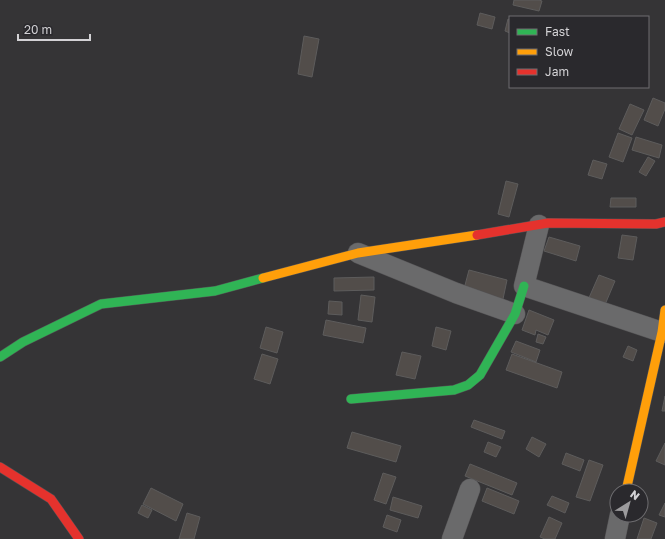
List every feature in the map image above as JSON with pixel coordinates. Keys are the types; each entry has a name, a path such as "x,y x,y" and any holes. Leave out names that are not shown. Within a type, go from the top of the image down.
{"street":[{"path":"0,357 23,342 102,304 215,291 358,253 539,224 656,224 665,222"},
{"path":"351,399 454,390 468,385 480,375 514,314 524,286 539,224"},
{"path":"358,253 456,293 514,314"},
{"path":"524,286 663,332"},
{"path":"628,483 663,332 665,310"},
{"path":"0,467 51,499 79,539"},
{"path":"452,539 470,489"},
{"path":"615,539 618,523"}],"building":[{"path":"514,0 542,1 539,11 513,5"},
{"path":"480,13 495,17 492,29 477,25"},
{"path":"508,19 509,33 505,31"},
{"path":"304,36 319,39 312,77 298,74"},
{"path":"653,98 665,103 665,109 658,126 644,120"},
{"path":"630,104 644,110 632,135 619,129"},
{"path":"618,133 632,138 623,162 609,157"},
{"path":"636,137 662,145 659,158 632,150"},
{"path":"648,157 655,161 646,176 639,172"},
{"path":"593,160 607,164 602,179 588,175"},
{"path":"506,181 518,184 509,217 498,214"},
{"path":"611,198 636,198 636,207 610,207"},
{"path":"622,235 637,237 633,260 618,258"},
{"path":"549,237 580,246 576,261 544,251"},
{"path":"469,270 507,280 503,299 464,289"},
{"path":"599,275 615,281 604,307 588,300"},
{"path":"374,277 374,290 334,291 334,278"},
{"path":"361,295 375,297 372,322 358,320"},
{"path":"329,301 342,302 342,315 328,314"},
{"path":"529,310 554,320 548,335 536,330 535,335 522,330"},
{"path":"326,320 366,328 363,343 323,335"},
{"path":"266,327 283,332 277,353 260,348"},
{"path":"436,327 451,331 446,350 432,346"},
{"path":"538,334 546,337 543,344 536,342"},
{"path":"516,341 540,350 536,362 511,352"},
{"path":"628,346 637,350 633,361 623,357"},
{"path":"402,352 421,356 415,379 396,375"},
{"path":"262,354 278,359 270,384 254,379"},
{"path":"512,354 562,372 557,388 506,370"},
{"path":"665,396 665,411 662,411"},
{"path":"474,420 505,431 502,439 471,427"},
{"path":"352,432 401,446 396,462 347,448"},
{"path":"532,437 546,444 539,457 526,449"},
{"path":"488,442 501,447 496,457 484,452"},
{"path":"665,443 665,465 656,461"},
{"path":"566,453 584,460 580,471 562,464"},
{"path":"589,460 603,465 590,501 576,497"},
{"path":"470,464 517,483 512,495 465,476"},
{"path":"383,473 396,477 386,504 374,500"},
{"path":"151,488 183,504 176,521 143,504"},
{"path":"487,488 519,501 514,514 482,501"},
{"path":"552,496 569,503 565,513 547,505"},
{"path":"393,497 422,506 418,518 390,510"},
{"path":"665,503 665,517 659,515"},
{"path":"142,505 152,510 148,518 138,513"},
{"path":"187,513 200,517 194,539 179,539"},
{"path":"387,515 401,520 397,532 383,527"},
{"path":"549,517 562,523 555,539 545,539 540,537"},
{"path":"649,520 657,523 651,539 637,539 642,523 649,523"}],"traffic: fast":[{"path":"0,357 23,342 101,304 215,291 263,278"},
{"path":"351,399 454,390 468,385 480,375 515,314 524,286"}],"traffic: slow":[{"path":"263,278 358,253 477,235"},
{"path":"628,483 662,332 665,310"}],"traffic: jam":[{"path":"477,235 548,223 656,224 665,222"},
{"path":"0,467 51,499 79,539"}]}
